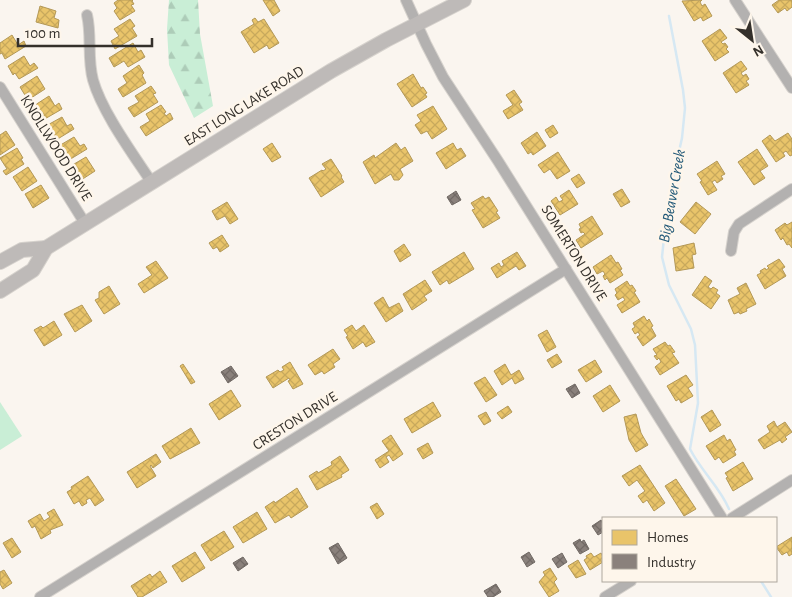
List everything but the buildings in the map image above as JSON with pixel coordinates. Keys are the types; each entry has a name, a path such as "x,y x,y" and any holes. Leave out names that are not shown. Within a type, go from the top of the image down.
{"main road":[{"name":"EAST LONG LAKE ROAD","path":"0,262 22,250 46,248 331,72 464,0"},
{"name":"EAST LONG LAKE ROAD","path":"0,291 33,270 46,248"}],"street":[{"name":"SOMERTON DRIVE","path":"406,0 443,77 721,517"},
{"path":"735,0 792,88"},
{"path":"87,15 91,69 98,93 105,108 152,183"},
{"name":"KNOLLWOOD DRIVE","path":"0,87 86,225"},
{"path":"731,251 734,232 739,224 792,189"},
{"name":"CRESTON DRIVE","path":"40,597 566,269"},
{"path":"734,517 792,480"},
{"path":"605,597 629,582"}],"green space":[{"path":"169,0 198,0 200,34 213,106 194,118 169,65 167,29"},
{"path":"0,402 22,436 0,450"}],"waterway":[{"name":"Big Beaver Creek","path":"669,16 685,108 682,138 671,187 672,215 664,238 662,257 669,285 691,329 695,345 698,403 690,449 699,465 721,493 729,509"},
{"name":"Big Beaver Creek","path":"762,582 771,597"}]}
